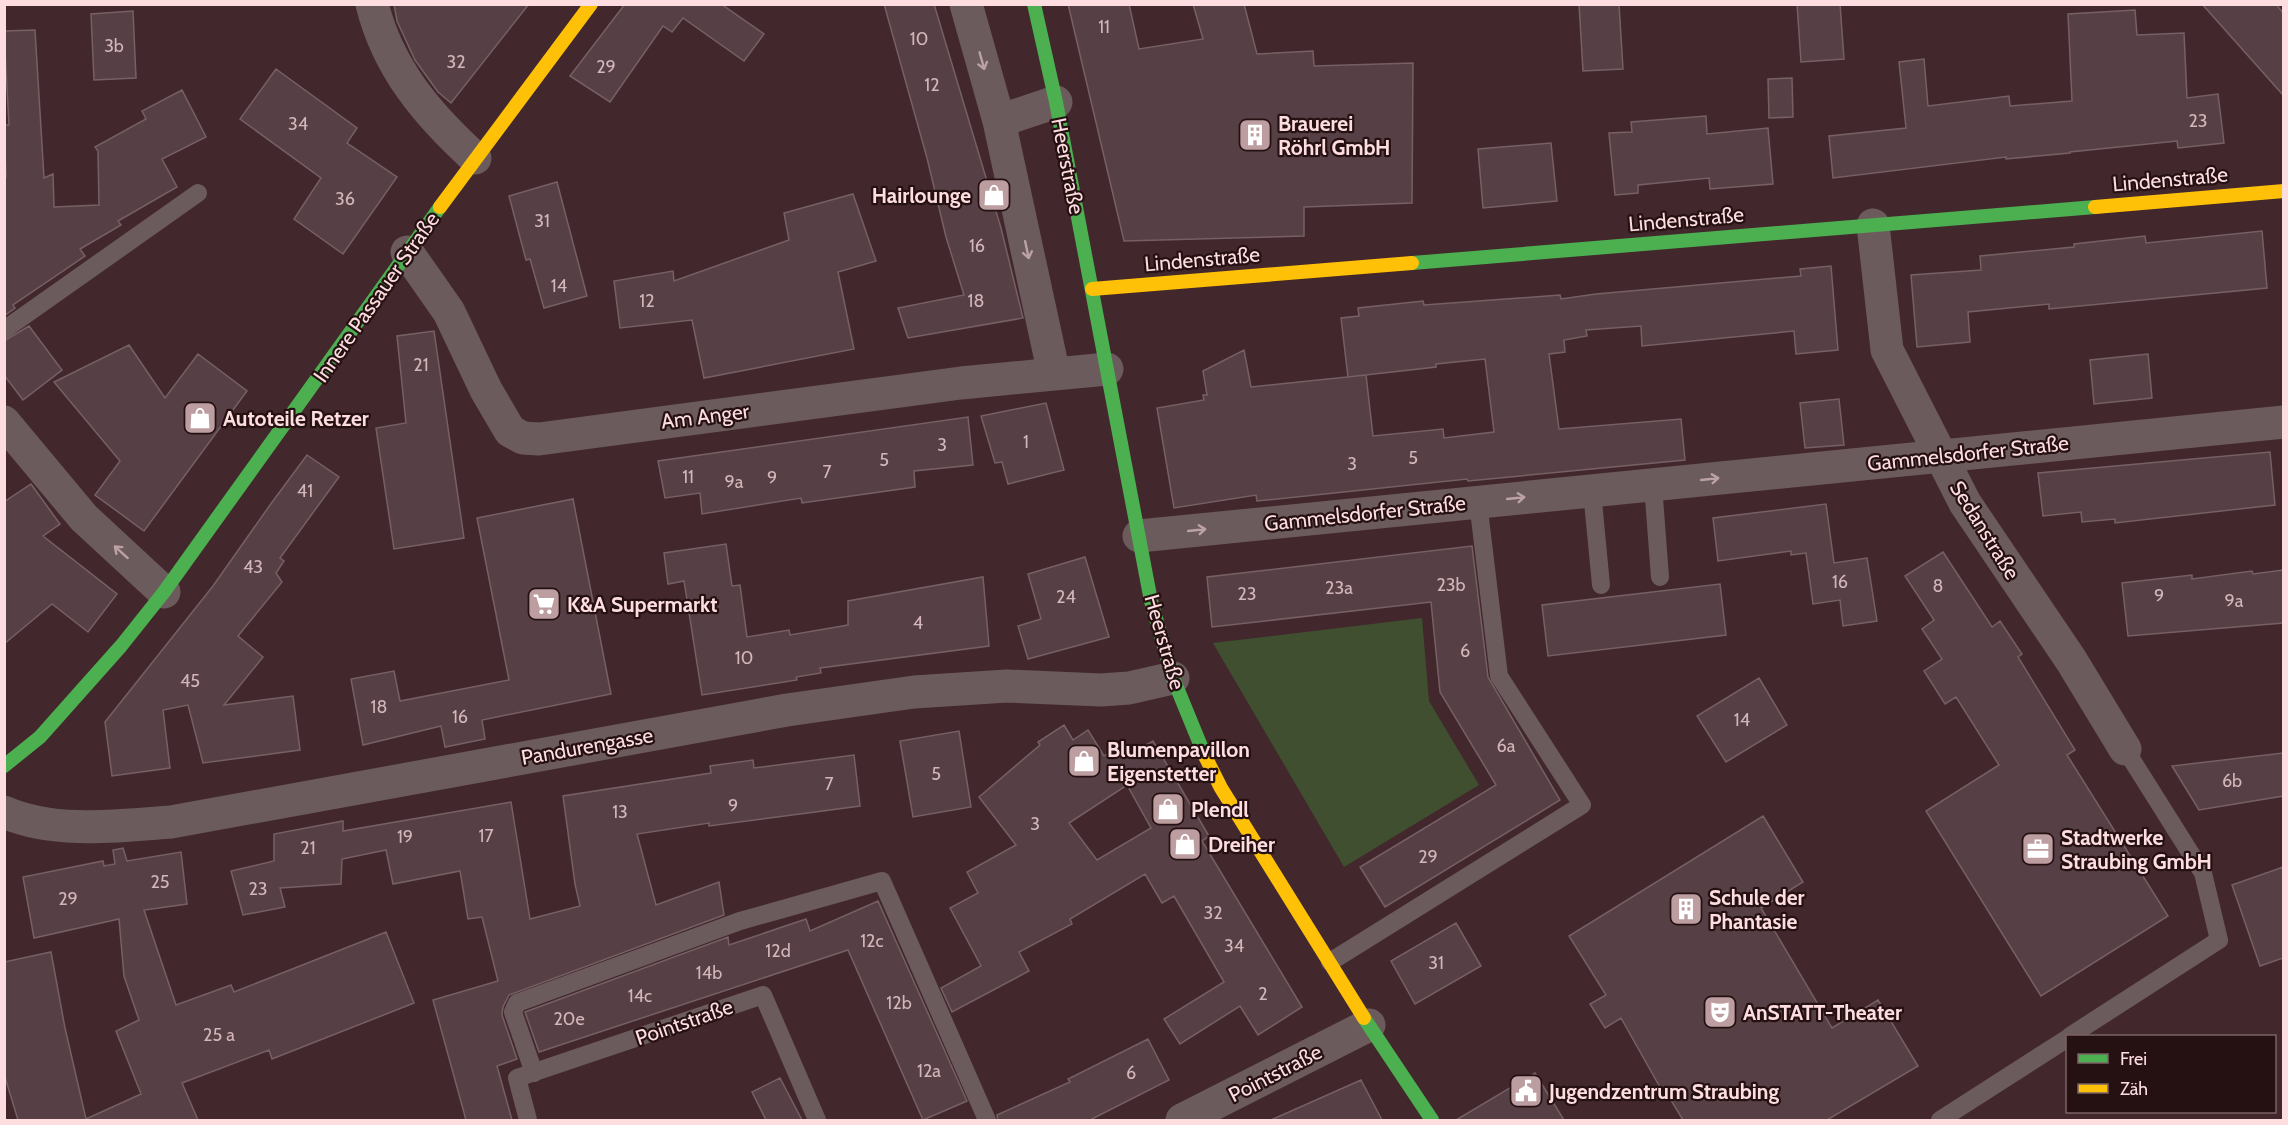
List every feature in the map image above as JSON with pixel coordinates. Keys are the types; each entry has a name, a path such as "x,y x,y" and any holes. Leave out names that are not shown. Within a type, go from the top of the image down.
{"street":[{"path":"372,4 387,50 417,100 475,159"},
{"name":"Innere Passauer Straße","path":"4,766 40,737 121,646 164,592 407,252 591,4"},
{"path":"966,4 999,121 1054,374"},
{"name":"Heerstraße","path":"1034,4 1056,102 1151,601 1173,678 1203,752 1221,788 1369,1025 1432,1120"},
{"name":"Heerstraße","path":"999,121 1056,102"},
{"name":"Lindenstraße","path":"1092,289 2283,191"},
{"name":"Sedanstraße","path":"1873,225 1887,350 1965,502 2071,660 2125,749"},
{"name":"Am Anger","path":"407,252 448,312 497,411 510,431 523,438 539,439 961,383 1107,369"},
{"path":"4,422 84,518 164,592"},
{"name":"Gammelsdorfer Straße","path":"1139,536 2283,422"},
{"name":"Pandurengasse","path":"4,812 19,818 68,825 171,822 776,712 879,697 965,687 1007,686 1101,690 1173,678"},
{"name":"Pointstraße","path":"1182,1120 1369,1025"}],"lane":[{"path":"4,330 198,193"},
{"path":"1653,484 1660,577"},
{"path":"1592,491 1600,585"},
{"path":"1329,962 1582,805 1499,676 1478,502"},
{"path":"2071,1035 2220,940 2203,873 2125,749"},
{"path":"528,1120 517,1078 534,1072 513,1012 517,1003 740,921 882,880 987,1120"},
{"name":"Pointstraße","path":"534,1072 763,995 817,1120"},
{"path":"1940,1120 2066,1038"}],"green space":[{"path":"1422,618 1429,701 1479,785 1344,867 1213,643"}],"building":[{"path":"394,4 529,4 451,103 438,92 415,60 397,21"},
{"path":"625,4 721,4 764,34 744,61 683,18 672,32 663,26 610,102 570,76"},
{"path":"884,4 934,4 1001,228 1023,318 908,338 898,308 964,295 946,237 927,158"},
{"name":"Brauerei Röhrl GmbH","path":"1068,4 1129,4 1139,49 1203,39 1193,4 1244,4 1257,54 1313,51 1314,66 1413,63 1412,203 1304,207 1304,236 1124,241"},
{"path":"1579,4 1619,4 1623,69 1583,71"},
{"path":"1797,4 1840,4 1844,59 1801,62"},
{"path":"2202,4 2276,4 2283,13 2283,95"},
{"path":"2135,10 2137,35 2184,33 2187,98 2218,94 2224,143 2178,148 2177,141 2006,159 2006,157 1833,178 1829,136 1906,128 1899,62 1924,59 1928,106 2009,96 2010,106 2072,101 2068,14"},
{"path":"133,11 136,78 94,80 91,14"},
{"path":"35,30 44,178 53,174 54,207 99,205 98,151 95,147 146,119 142,111 182,90 206,137 162,159 177,187 118,221 121,225 80,249 85,256 13,305 15,308 4,316 4,177 6,177 4,125 9,125 4,31"},
{"path":"276,69 357,128 347,143 397,177 343,254 294,219 321,178 240,119"},
{"path":"1792,78 1793,117 1769,118 1768,79"},
{"path":"1706,116 1707,134 1768,128 1773,184 1710,189 1709,178 1638,185 1638,193 1615,195 1609,133 1632,132 1631,122"},
{"path":"1551,143 1557,201 1483,208 1478,149"},
{"path":"557,182 587,296 544,308 530,259 526,260 509,196"},
{"path":"853,194 876,261 838,272 854,349 704,378 692,320 620,328 614,281 673,271 674,281 789,240 784,213"},
{"path":"2262,231 2267,288 2049,309 2049,304 1968,312 1970,342 1917,347 1911,275 1981,270 1980,256 2074,247 2074,244 2145,236 2146,243"},
{"path":"1831,266 1838,350 1796,354 1794,331 1642,346 1641,326 1586,330 1587,336 1564,340 1565,352 1549,354 1559,429 1681,419 1685,460 1468,481 1467,479 1257,501 1256,495 1174,508 1157,408 1204,400 1203,395 1207,395 1203,371 1244,350 1251,387 1348,377 1341,318 1359,316 1358,308 1423,301 1424,305 1560,295 1561,299 1801,276 1800,269","holes":["1485,359 1494,432 1444,438 1443,429 1373,436 1366,375 1436,367 1436,364"]},
{"path":"29,326 62,370 23,400 4,375 4,341"},
{"path":"434,331 464,538 394,549 376,428 406,423 397,336"},
{"path":"129,345 165,398 198,354 247,391 144,531 95,495 120,461 54,382"},
{"path":"2148,354 2152,398 2094,404 2090,360"},
{"path":"1839,399 1844,445 1805,448 1800,403"},
{"path":"1046,403 1064,470 1008,484 1002,462 995,463 981,416"},
{"path":"968,417 973,465 914,471 915,487 802,503 801,498 702,514 700,493 665,498 658,461"},
{"path":"2270,452 2275,505 2115,523 2115,519 2082,522 2081,512 2043,516 2038,473"},
{"path":"307,455 339,477 280,558 284,561 276,573 282,582 238,636 263,657 224,705 293,696 300,750 203,763 188,705 163,710 170,768 112,776 105,722 213,586"},
{"path":"31,484 60,524 43,536 117,594 88,632 52,604 4,644 4,502"},
{"path":"573,499 611,694 482,720 485,739 445,747 441,726 363,745 351,679 394,671 400,701 509,680 477,518"},
{"path":"1826,504 1834,563 1867,558 1877,621 1843,626 1840,600 1813,604 1806,553 1791,555 1791,551 1718,561 1713,518"},
{"path":"726,544 732,586 740,585 747,637 789,630 790,635 848,625 848,601 983,577 989,646 820,668 821,673 796,677 797,680 702,695 684,581 668,584 664,553"},
{"path":"1472,546 1488,677 1560,800 1385,907 1360,867 1496,785 1440,692 1431,602 1212,627 1207,577"},
{"name":"Stadtwerke Straubing GmbH","path":"1943,552 1992,627 2000,621 2022,654 2018,657 2075,750 2067,755 2168,916 2041,996 1926,811 1999,765 1956,697 1945,704 1924,671 1942,659 1922,629 1934,620 1905,576"},
{"path":"1085,557 1109,637 1028,659 1018,626 1041,619 1028,574"},
{"path":"2283,570 2283,623 2128,636 2122,583 2192,575 2192,579 2252,571 2253,574"},
{"path":"1720,584 1726,635 1548,656 1542,605"},
{"path":"1759,678 1787,725 1726,762 1697,716"},
{"path":"1064,725 1073,740 1088,730 1104,756 1117,748 1123,758 1153,741 1209,836 1202,841 1302,1007 1258,1035 1240,1006 1180,1044 1164,1019 1224,982 1174,896 1162,903 1145,874 1070,919 1072,924 1019,952 1029,971 952,1012 941,988 981,966 950,908 978,893 967,872 1016,845 979,797 1040,745 1038,742","holes":["1127,785 1151,828 1097,860 1069,823"]},
{"path":"959,731 971,807 913,817 900,741"},
{"path":"2283,753 2283,796 2199,810 2172,766"},
{"path":"854,755 860,806 709,826 709,823 637,834 656,905 719,882 724,915 509,995 502,1015 517,1059 497,1066 512,1120 466,1120 433,1000 498,981 482,917 468,919 460,871 393,884 386,850 342,859 341,884 280,888 285,907 243,915 231,871 274,861 274,834 343,821 343,831 511,802 530,919 580,906 563,796 711,773 710,766 753,760 754,768"},
{"path":"1763,816 1803,882 1761,908 1832,1028 1878,1000 1918,1066 1827,1120 1683,1120 1663,1087 1661,1089 1621,1018 1605,1028 1590,1004 1606,995 1569,936"},
{"path":"123,848 127,861 181,852 187,904 144,910 176,1005 231,985 234,992 386,932 414,1003 272,1059 269,1050 182,1083 198,1120 18,1120 4,1074 4,962 51,952 65,1028 86,1119 141,1094 116,1031 139,1020 124,976 119,919 34,938 23,877 103,861 104,866 115,864 113,850"},
{"path":"2283,867 2283,958 2260,966 2232,885"},
{"path":"878,901 967,1101 923,1120 848,950 539,1052 525,1012 728,937 729,945 806,919 810,931"},
{"path":"1456,923 1481,966 1415,1004 1391,961"},
{"path":"1148,1039 1169,1080 1090,1120 998,1120 997,1115 1070,1082 1068,1079"},
{"name":"Jugendzentrum Straubing","path":"1535,1073 1564,1120 1456,1120"},
{"path":"780,1078 802,1120 766,1120 752,1092"},
{"path":"1361,1080 1382,1120 1271,1120"}],"traffic: fast":[{"path":"1034,4 1056,102 1151,601 1173,678 1205,756"},
{"path":"4,766 40,737 121,646 164,592 440,207"},
{"path":"1412,263 2095,207"},
{"path":"1364,1018 1432,1120"}],"traffic: slow":[{"path":"440,207 591,4"},
{"path":"2095,207 2284,191"},
{"path":"1092,289 1412,263"},
{"path":"1205,756 1221,788 1364,1018"}],"place":[{"name":"Brauerei Röhrl GmbH","path":"1255,135"},
{"name":"Hairlounge","path":"994,195"},
{"name":"Autoteile Retzer","path":"200,418"},
{"name":"K&A Supermarkt","path":"544,604"},
{"name":"Blumenpavillon Eigenstetter","path":"1084,761"},
{"name":"Plendl","path":"1168,809"},
{"name":"Dreiher","path":"1185,844"},
{"name":"Stadtwerke Straubing GmbH","path":"2038,849"},
{"name":"Schule der Phantasie","path":"1686,909"},
{"name":"AnSTATT-Theater","path":"1720,1012"},
{"name":"Jugendzentrum Straubing","path":"1526,1091"}]}
